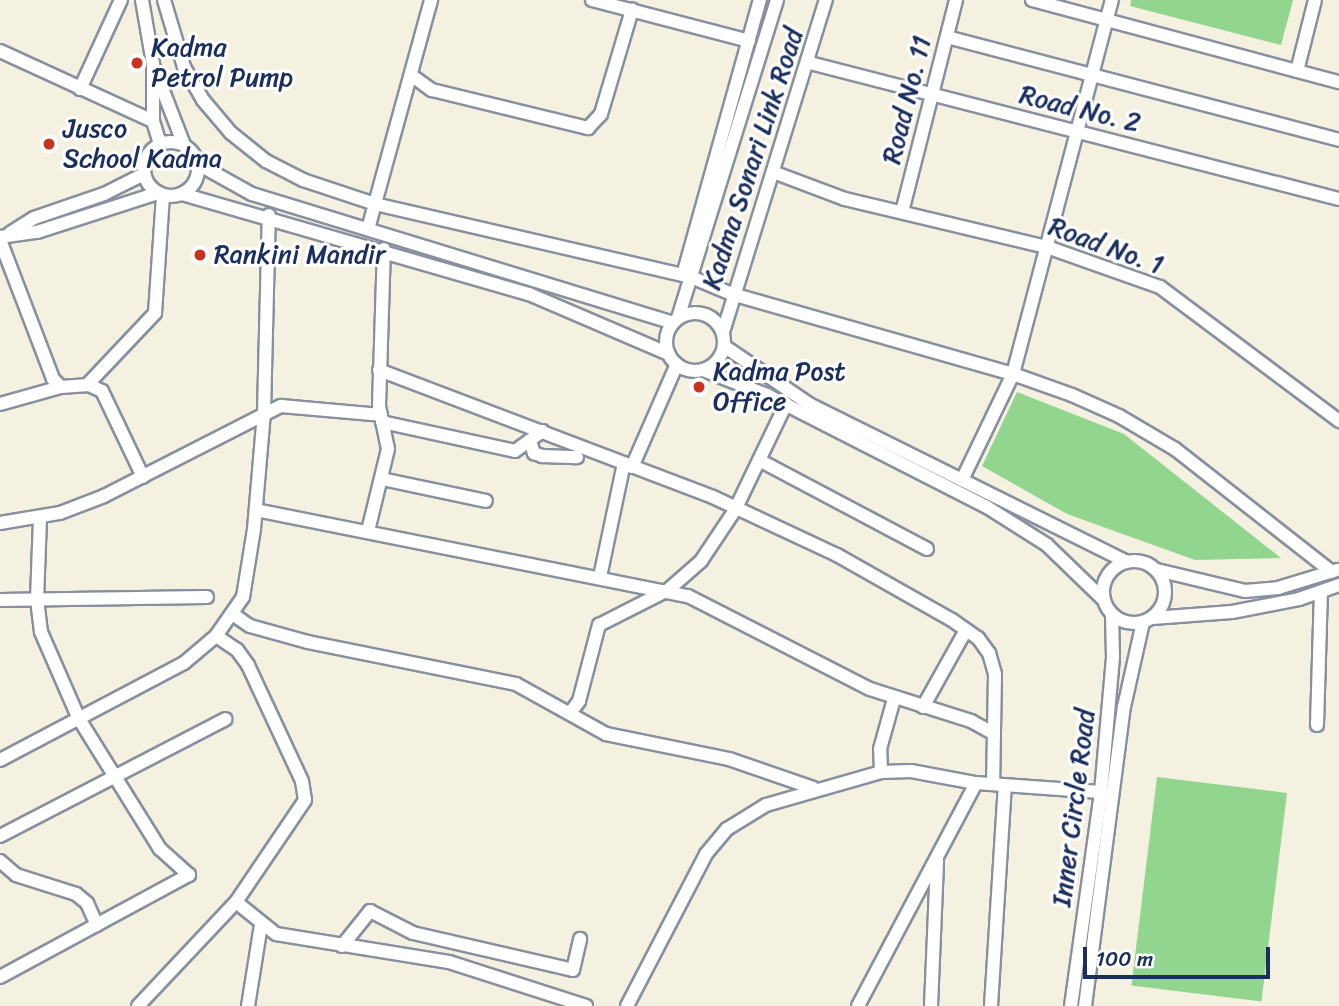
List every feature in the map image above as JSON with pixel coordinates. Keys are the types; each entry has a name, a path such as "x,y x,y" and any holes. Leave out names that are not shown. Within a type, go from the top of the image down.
{"street":[{"path":"80,89 121,0"},
{"path":"142,0 153,64 153,121 160,144"},
{"path":"164,0 184,67 231,133 266,161 294,175 375,204 687,276 733,294 1013,374 1119,416 1175,449 1335,571"},
{"path":"368,229 431,0"},
{"path":"687,276 760,0"},
{"name":"Kadma Sonari Link Road","path":"676,321 687,276 777,0"},
{"name":"Kadma Sonari Link Road","path":"723,339 733,294 810,63 826,0"},
{"name":"Road No. 11","path":"902,212 956,0"},
{"path":"1032,0 1339,82"},
{"path":"962,480 1013,374 1112,0"},
{"path":"1297,71 1315,0"},
{"path":"597,1 749,41"},
{"path":"411,75 432,90 588,128 601,114 632,10"},
{"path":"947,37 1339,140"},
{"path":"0,51 153,121"},
{"name":"Road No. 2","path":"810,63 1339,199"},
{"path":"153,64 184,145 198,164 252,194 676,321 704,314 723,339 809,404 1127,562 1143,562 1157,570 1245,591 1278,589 1335,571"},
{"path":"2,237 34,218 104,194 144,174 150,151 160,144 184,145"},
{"path":"182,194 192,187 198,164"},
{"name":"Road No. 1","path":"773,172 845,199 1047,247 1160,287 1339,421"},
{"path":"87,385 155,313 161,195 144,174"},
{"path":"2,237 37,232 161,195 182,194 269,215 529,294 673,359 786,404 1018,525 1066,561 1104,600 1112,615 1127,623 1207,617 1321,593 1339,585"},
{"path":"0,760 184,663 216,636 234,615 246,585 256,510 264,413 269,215"},
{"path":"2,237 52,379 61,387"},
{"path":"368,531 388,449 381,419 379,370 384,249"},
{"path":"600,577 628,465 673,359 667,332 676,321"},
{"path":"703,370 713,365 723,339"},
{"path":"379,370 628,465 837,555 978,638 992,664 999,785 991,1006"},
{"path":"0,404 61,387 87,385 102,391 143,477"},
{"path":"570,713 579,701 598,625 667,590 701,561 735,510 786,404"},
{"path":"0,523 40,518 143,477 264,413 289,405 381,419 515,451 543,431"},
{"path":"530,440 534,453 542,456 577,457"},
{"path":"759,460 926,549"},
{"path":"382,480 486,501"},
{"path":"256,510 667,590 894,699 971,721 994,734"},
{"path":"0,977 189,875 160,849 79,719 41,632 37,600 40,518"},
{"path":"1104,600 1104,584 1112,570 1127,562"},
{"path":"1148,620 1164,604 1166,586 1157,570"},
{"path":"1317,726 1321,593"},
{"path":"0,600 207,597"},
{"path":"234,615 250,626 308,642 516,684 606,734 729,759 813,788"},
{"name":"Inner Circle Road","path":"1071,1006 1101,792 1111,681 1112,615"},
{"name":"Inner Circle Road","path":"1085,1006 1124,707 1148,620"},
{"path":"923,707 966,630"},
{"path":"138,1006 236,902 300,812 304,791 248,665 237,650 216,636"},
{"path":"881,772 880,749 894,699"},
{"path":"0,836 113,774 226,719"},
{"path":"626,1006 700,864 727,829 765,805 813,788 881,772 911,771 975,783 1101,792"},
{"path":"858,1006 975,783"},
{"path":"931,1006 937,857"},
{"path":"0,861 16,875 76,894 87,904 97,925"},
{"path":"236,902 261,925 296,940 449,962 586,1006"},
{"path":"342,946 370,911 413,933 573,970 580,939"},
{"path":"248,1006 261,925"}],"green space":[{"path":"1131,0 1293,0 1281,45 1130,6"},
{"path":"1017,392 1124,434 1281,558 1195,560 1067,514 982,466"},
{"path":"1157,777 1287,793 1261,1001 1131,985"}],"place":[{"name":"Kadma Petrol Pump","path":"137,63"},
{"name":"Jusco School Kadma","path":"49,144"},
{"name":"Rankini Mandir","path":"200,255"},
{"name":"Kadma Post Office","path":"699,387"}]}
